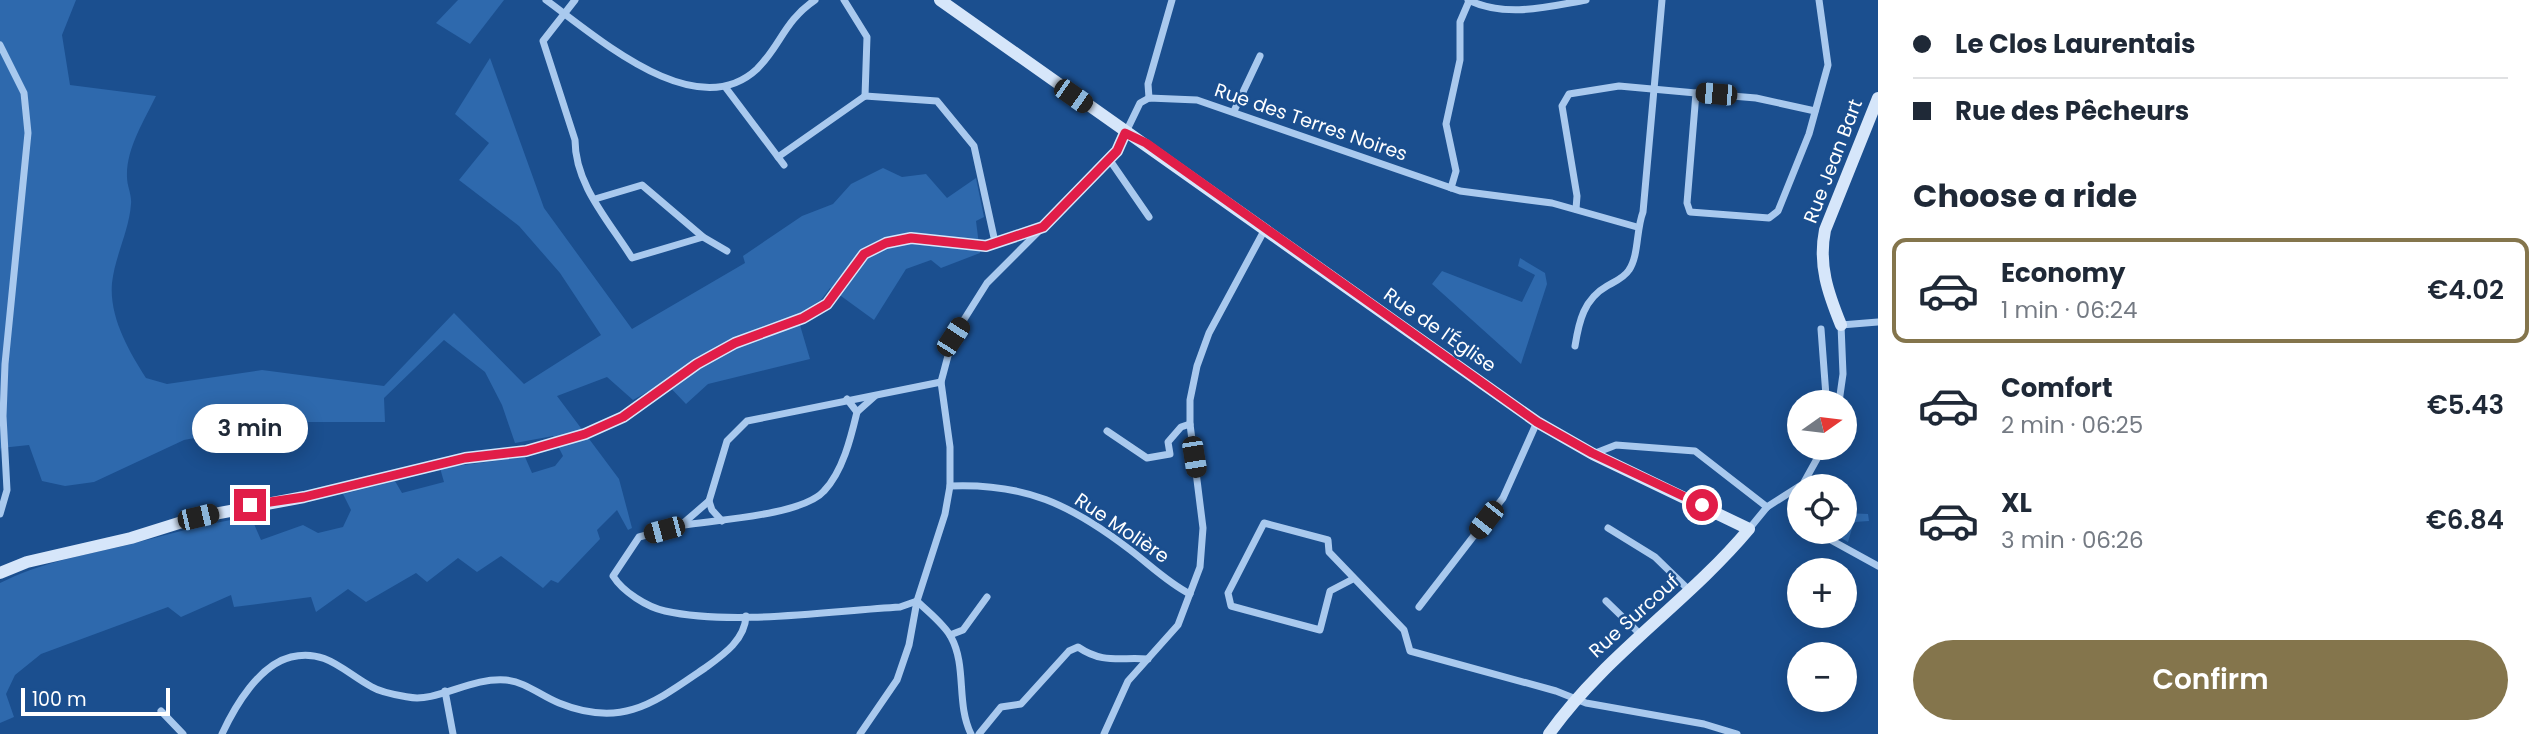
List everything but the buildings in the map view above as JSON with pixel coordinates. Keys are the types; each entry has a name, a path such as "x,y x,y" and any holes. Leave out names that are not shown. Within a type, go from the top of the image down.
{"street":[{"path":"546,0 573,22 666,79 697,88 726,88 756,69 787,25 815,0"},
{"path":"575,0 543,41 575,140 575,153 586,191 595,199 632,258 703,237"},
{"path":"844,0 867,37 865,96"},
{"name":"Rue de l'Église","path":"940,0 1125,133 1146,143 1537,422 1594,454 1749,529"},
{"path":"860,734 897,680 909,645 917,601 945,514 950,486 950,447 941,382 953,337 987,283 1109,159 1140,103 1149,98 1148,84 1172,0"},
{"path":"1451,188 1456,172 1446,124 1460,60 1460,22 1468,0 1485,7 1511,11 1586,0"},
{"path":"1575,346 1586,304 1595,293 1629,270 1637,227 1643,212 1662,0"},
{"path":"1696,93 1687,203 1690,212 1769,218 1777,211 1787,190 1828,65 1819,0"},
{"path":"0,45 24,93 28,133 5,364 3,416 8,471 7,490 0,514"},
{"path":"1234,111 1260,56"},
{"path":"1576,209 1577,196 1562,106 1569,94 1619,86 1655,88 1756,98 1815,111"},
{"path":"726,88 783,164"},
{"path":"778,157 865,96 937,101 974,146 995,242"},
{"name":"Rue des Terres Noires","path":"1149,98 1197,100 1234,111 1460,191 1576,209 1637,227"},
{"name":"Rue Jean Bart","path":"1841,390 1843,374 1841,325 1827,291 1822,245 1878,98"},
{"path":"1109,159 1149,217"},
{"path":"595,199 642,185 703,237 727,251"},
{"path":"0,573 34,560 131,538 198,517 304,497 465,458 526,451 585,434 623,417 697,364 735,343 803,318 827,304 864,254 886,243 911,238 986,246 1043,227"},
{"path":"1104,734 1128,681 1178,625 1191,594 1199,567 1203,528 1191,424 1191,400 1197,366 1209,333 1265,229"},
{"path":"1841,325 1878,322"},
{"path":"1821,329 1826,390"},
{"path":"680,526 709,500 727,441 735,430 747,421 941,382"},
{"path":"882,392 866,401 857,412 842,462 824,492 805,503 722,521 680,526 639,537 614,576 619,585 652,607 666,611 746,616 900,607 917,601"},
{"path":"846,399 857,412"},
{"path":"1419,607 1503,498 1537,422"},
{"path":"1107,431 1147,458 1170,454 1168,442 1181,426 1191,424"},
{"path":"1594,454 1616,445 1695,451 1767,507"},
{"name":"Rue Molière","path":"950,486 1011,487 1050,500 1114,538 1191,594"},
{"path":"1749,529 1767,507 1787,495"},
{"path":"709,500 712,510 722,521"},
{"path":"1353,579 1330,591 1320,630 1231,607 1228,593 1264,523 1328,540 1329,552 1404,630 1410,651 1453,665 1556,691 1576,699 1703,724 1737,734"},
{"path":"1608,528 1655,557 1691,591"},
{"name":"Rue Surcouf","path":"1549,734 1576,699 1640,634 1691,591 1749,529"},
{"path":"1838,544 1878,566"},
{"path":"950,635 963,630 987,597"},
{"path":"917,601 950,635 956,651 963,712 971,734"},
{"path":"1606,601 1640,634"},
{"path":"222,734 262,674 292,657 309,656 336,661 373,688 421,700 486,680 507,680 525,685 569,707 598,711 637,710 652,705 725,654 737,641 746,616"},
{"path":"979,734 1001,707 1021,704 1069,651 1078,647 1105,660 1148,659"},
{"path":"445,691 453,734"},
{"path":"161,711 183,734"}],"shaded area":[{"path":"0,0 76,0 62,35 70,85 156,96 129,156 127,177 131,204 114,273 112,296 117,321 146,378 167,384 262,370 384,386 454,313 524,384 601,335 560,273 519,226 459,180 489,143 455,114 490,58 544,208 632,329 745,263 743,256 802,216 833,204 851,184 883,168 902,177 926,174 947,198 976,178 984,217 976,221 980,253 941,268 931,260 906,269 874,320 830,288 821,300 797,315 810,359 708,384 686,404 665,382 633,400 607,377 557,396 619,479 632,528 628,530 617,510 597,530 600,539 558,583 551,580 543,588 501,556 477,572 458,558 427,582 416,573 366,602 348,589 316,612 311,597 234,607 231,595 181,617 168,607 41,654 15,675 6,694 14,717 0,723 0,583 58,561 200,526 251,517 261,540 303,525 318,533 343,527 351,510 343,494 395,481 402,493 444,482 440,468 525,457 532,473 555,466 563,456 553,436 515,443 502,405 485,372 444,340 384,398 385,422 279,422 184,440 94,482 65,486 42,481 29,445 1,448 0,452"},
{"path":"458,0 504,0 470,44 436,23"},
{"path":"1520,258 1545,273 1547,284 1521,364 1432,284 1442,271 1522,302 1535,275 1518,266"},
{"path":"1857,514 1868,514 1869,521 1857,522"}],"route":[{"path":"250,505 304,497 465,458 526,451 609,424 623,417 697,364 735,343 803,318 827,304 845,276 864,254 886,243 911,238 986,246 1043,227 1117,151 1125,133 1146,143 1537,422 1592,453 1702,505"}]}
